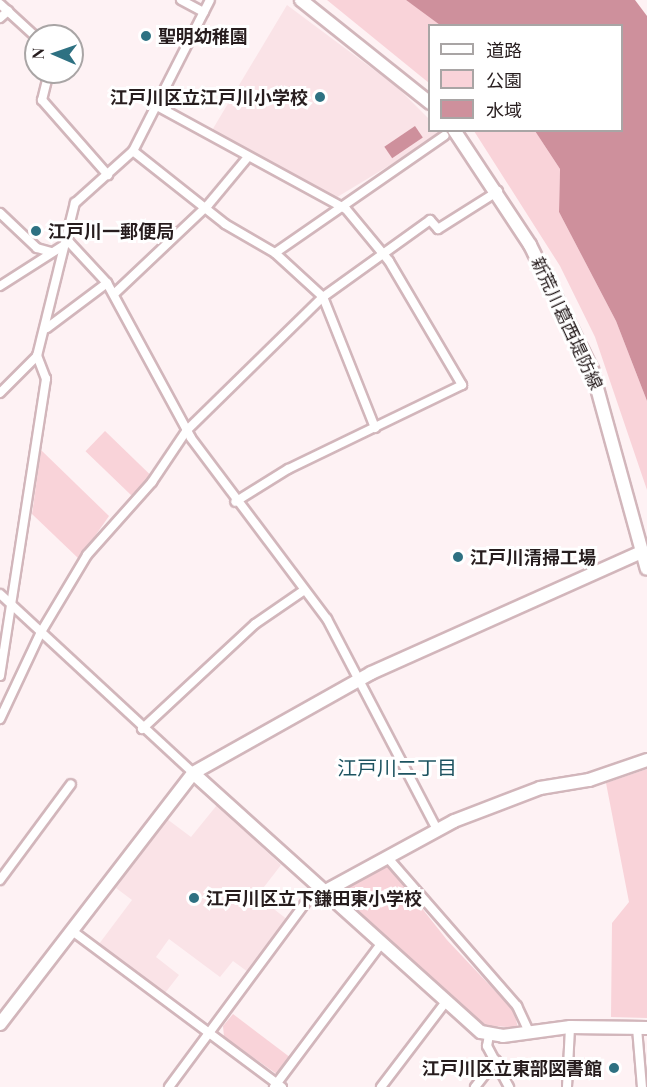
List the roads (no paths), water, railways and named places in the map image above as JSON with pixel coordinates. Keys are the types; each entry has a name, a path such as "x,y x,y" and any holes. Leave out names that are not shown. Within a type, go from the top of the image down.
{"street":[{"path":"182,0 204,12"},
{"path":"0,393 37,356 47,328 69,242 75,203 133,151 210,0"},
{"path":"301,0 428,102"},
{"path":"0,4 24,26"},
{"path":"0,18 8,11"},
{"path":"46,84 42,100 108,175"},
{"path":"157,106 336,206 346,209 382,252 462,385 288,469 236,502"},
{"path":"275,253 336,206 449,133"},
{"name":"新荒川葛西堤防線","path":"449,133 499,191 592,370 647,569"},
{"path":"133,151 203,208 275,253 324,297 375,428"},
{"path":"114,294 203,208 248,157"},
{"path":"0,719 40,632 99,538 152,482 187,430 324,297 382,252 430,220 438,229 499,191"},
{"path":"0,213 37,248 51,252"},
{"path":"0,286 69,242"},
{"path":"69,242 107,283 187,430 236,502 327,619 356,682 396,743 437,829"},
{"path":"47,328 107,283"},
{"path":"0,676 46,379 37,356"},
{"path":"0,1024 193,773 356,682 642,552"},
{"path":"142,729 255,624 303,591"},
{"path":"0,594 142,729 445,1002 489,1035 570,1027 642,1028 642,1087"},
{"path":"169,1087 312,894 322,892 437,829 540,788 589,780 647,760"},
{"path":"1,878 70,784"},
{"path":"387,857 517,1006 529,1032"},
{"path":"71,930 278,1086 381,944"},
{"path":"381,1087 445,1002"},
{"path":"567,1087 570,1027"},
{"path":"489,1035 487,1046 509,1087"},
{"path":"475,1087 496,1060"}],"water":[{"path":"406,0 635,0 647,16 647,401 616,321 559,212 560,169 536,132 623,132 623,24 439,24"},
{"path":"415,126 423,138 392,158 384,147"}],"place":[{"name":"聖明幼稚園","path":"146,36"},
{"name":"江戸川区立江戸川小学校","path":"320,97"},
{"name":"江戸川一郵便局","path":"36,231"},
{"name":"江戸川清掃工場","path":"458,557"},
{"name":"江戸川区立下鎌田東小学校","path":"194,898"},
{"name":"江戸川区立東部図書館","path":"614,1068"}],"district":[{"name":"江戸川二丁目","path":"397,766"}]}
